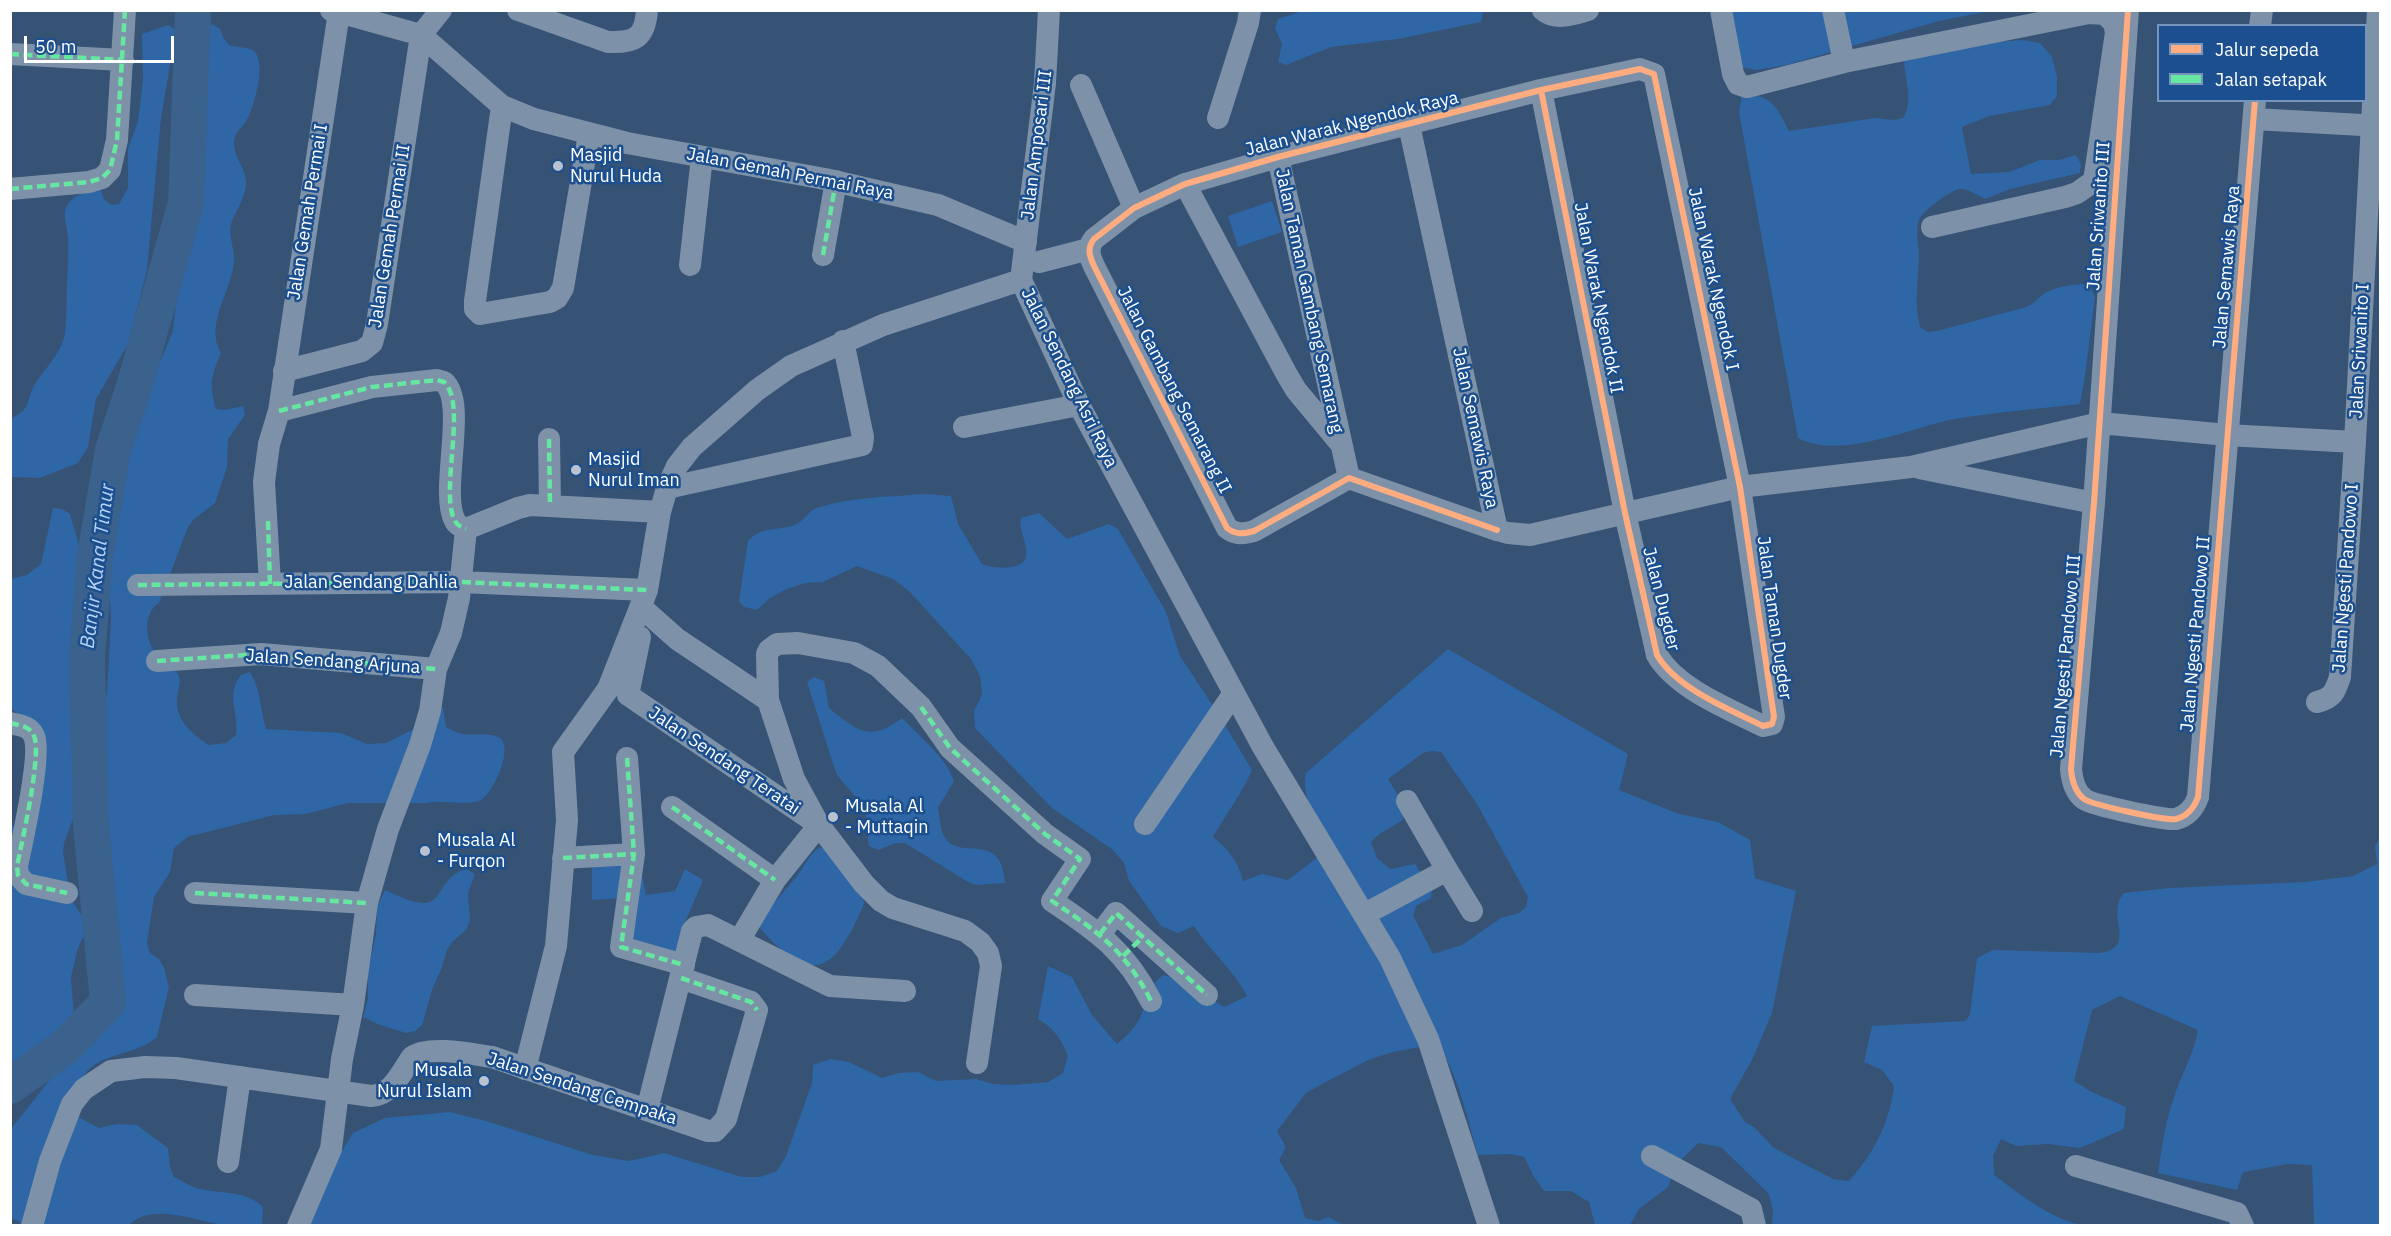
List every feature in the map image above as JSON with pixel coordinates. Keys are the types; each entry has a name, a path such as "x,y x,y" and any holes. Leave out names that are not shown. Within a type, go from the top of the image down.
{"street":[{"path":"10,189 97,180 106,176 113,164 123,60 125,10"},
{"path":"421,35 441,10"},
{"path":"518,10 608,42 630,41 643,32 646,19"},
{"name":"Jalan Amposari III","path":"1021,280 1045,83 1049,10"},
{"path":"1218,118 1250,10"},
{"path":"1543,10 1547,14 1556,16 1588,10"},
{"path":"1721,10 1733,74 1738,84 1747,87 1844,62 2089,13 2105,14 2114,22 2116,32 2094,181 2078,193 1932,227"},
{"path":"1833,10 1844,62"},
{"name":"Jalan Sriwanito III","path":"2100,423 2128,10"},
{"name":"Jalan Sriwanito I","path":"2355,442 2376,126 2374,70 2378,10"},
{"name":"Jalan Gemah Permai Raya","path":"335,11 421,35 502,106 534,119 627,143 836,181 938,204 1026,242"},
{"name":"Jalan Gemah Permai I","path":"279,411 335,11"},
{"name":"Jalan Gemah Permai II","path":"284,371 362,351 372,343 377,324 421,35"},
{"path":"10,54 123,60"},
{"name":"Jalan Warak Ngendok Raya","path":"1091,257 1094,239 1134,208 1185,184 1278,157 1541,90 1640,69 1650,71 1656,78"},
{"name":"Jalan Warak Ngendok I","path":"1656,78 1740,487"},
{"path":"1082,85 1134,208"},
{"name":"Jalan Warak Ngendok II","path":"1541,90 1625,513"},
{"path":"502,106 474,301 477,312 483,314 550,302 560,294 563,288 590,134"},
{"path":"2255,110 2376,126"},
{"name":"Jalan Semawis Raya","path":"2227,435 2255,110"},
{"name":"Jalan Semawis Raya","path":"1409,125 1497,530 1530,535 1740,487 1911,467 2100,423 2227,435 2355,442"},
{"path":"690,265 702,157"},
{"name":"Jalan Taman Gambang Semarang","path":"1278,157 1349,478"},
{"path":"823,255 836,181"},
{"name":"Jalan Taman Gambang Semarang","path":"1185,184 1296,390 1341,445"},
{"path":"1039,262 1091,257"},
{"name":"Jalan Gambang Semarang II","path":"1091,257 1227,528 1239,534 1254,531 1349,478"},
{"name":"Jalan Sendang Asri Raya","path":"525,1069 556,946 567,820 563,752 608,688 644,603 660,512 677,466 692,447 757,390 791,366 883,325 1021,280 1079,405 1263,747 1390,958 1428,1039 1489,1226"},
{"path":"667,488 862,445 863,437 843,341"},
{"path":"279,411 381,385 437,380 444,382 451,393 454,425 452,514 456,523 465,529"},
{"path":"964,427 1079,405"},
{"name":"Jalan Sendang Dahlia","path":"279,411 269,444 264,482 270,584 460,582 644,603"},
{"name":"Jalan Ngesti Pandowo III","path":"2100,423 2071,755 2072,781 2083,798 2091,803 2171,820"},
{"name":"Jalan Ngesti Pandowo II","path":"2171,820 2184,817 2190,812 2198,797 2227,435"},
{"path":"549,439 550,506"},
{"name":"Jalan Ngesti Pandowo I","path":"2317,702 2329,699 2335,693 2340,677 2355,442"},
{"name":"Jalan Semawis Raya","path":"1911,467 2094,503"},
{"path":"1349,478 1497,530"},
{"name":"Jalan Taman Dugder","path":"1713,701 1763,726 1772,724 1774,717 1740,487"},
{"path":"465,529 518,508 550,506 660,512"},
{"name":"Jalan Dugder","path":"1625,513 1657,656 1670,672 1713,701"},
{"path":"298,1226 331,1149 342,1059 353,1005 367,903 391,820 426,726 436,669 451,633 459,598 465,529"},
{"path":"138,585 270,584"},
{"path":"644,603 677,639 768,700"},
{"name":"Jalan Sendang Teratai","path":"644,603 628,695 819,825"},
{"path":"977,1064 990,966 986,947 965,932 893,908 881,901 864,884 819,825 794,779 768,700 767,654 777,644 798,643 854,653 878,666 921,707 950,748 1045,834 1080,859 1052,901 1100,934 1123,956 1151,1001"},
{"name":"Jalan Sendang Arjuna","path":"157,661 261,654 436,669"},
{"path":"1145,824 1234,693"},
{"path":"10,723 33,733 36,746 32,786 17,866 18,875 26,884 67,893"},
{"path":"627,758 634,854 621,947 682,972"},
{"path":"1407,801 1472,911"},
{"path":"672,807 775,880"},
{"path":"740,939 775,880 819,825"},
{"path":"563,858 634,854"},
{"path":"1365,914 1447,870"},
{"path":"195,893 367,903"},
{"path":"1100,934 1116,913 1208,995"},
{"path":"647,1110 692,932 696,927 708,925 740,939 808,977 830,986 905,991"},
{"path":"1123,956 1143,937"},
{"name":"Jalan Sendang Cempaka","path":"338,1091 371,1096 384,1094 394,1084 414,1055 428,1051 492,1057 708,1131 720,1128 726,1119 757,1010 750,1002 682,972"},
{"path":"195,995 353,1005"},
{"path":"32,1226 59,1133 72,1104 84,1089 111,1071 127,1067 176,1068 338,1091"},
{"path":"228,1162 240,1077"},
{"path":"1652,1156 1751,1209 1755,1226"},
{"path":"2076,1166 2237,1213 2243,1226"}],"shaded area":[{"path":"1483,10 1481,22 1398,39 1331,47 1286,65 1278,62 1282,44 1275,28 1278,19 1303,11"},
{"path":"1712,11 1990,11 1939,21 1786,65 1756,70 1737,66"},
{"path":"212,24 220,29 229,45 255,52 259,67 258,88 252,108 234,142 245,176 246,188 231,224 234,261 217,319 217,342 221,353 213,374 212,386 216,409 225,410 243,406 245,415 228,439 227,467 215,503 193,520 188,527 159,603 149,615 147,630 151,646 160,660 178,674 180,683 177,697 178,712 186,726 209,745 226,743 236,735 234,689 241,675 250,672 258,692 266,729 341,733 367,744 386,743 416,728 435,702 443,708 446,727 463,734 496,736 504,744 505,751 500,770 491,789 486,796 476,802 348,803 306,814 274,815 189,836 174,848 170,872 154,897 147,943 150,953 159,959 164,968 169,987 157,1037 130,1051 101,1061 91,1068 69,1095 73,1114 99,1128 117,1124 137,1125 168,1148 170,1167 174,1177 197,1188 249,1198 263,1207 262,1225 229,1226 161,1214 138,1219 128,1226 21,1225 20,1222 11,1218 11,1129 52,1077 96,1041 111,1008 115,972 111,898 103,838 105,766 102,710 107,693 111,618 107,555 136,419 173,331 176,302 198,209 200,123 207,95 205,31"},
{"path":"168,25 176,30 161,118 147,270 128,344 96,399 88,447 78,463 40,478 11,477 10,419 25,408 35,384 57,353 65,333 68,252 66,207 78,195 101,190 104,199 111,205 119,204 128,188 128,149 138,121 143,80 142,34"},
{"path":"2022,40 2040,43 2052,57 2057,77 2057,96 2050,105 1989,116 1962,127 1971,174 2009,172 2040,160 2059,160 2076,155 2081,164 2080,173 2010,189 1985,199 1959,189 1930,207 1921,216 1917,230 1918,318 1920,327 1928,332 1937,331 2026,307 2050,290 2083,284 2091,289 2095,297 2080,404 1955,419 1855,444 1834,446 1815,444 1798,438 1739,112 1742,95 1767,99 1776,108 1789,131 1875,118 1894,120 1903,118 1908,105 1904,61 1976,44"},
{"path":"1272,201 1282,232 1238,247 1228,216"},
{"path":"924,494 951,496 958,524 982,564 993,567 1011,567 1025,560 1026,547 1021,518 1039,513 1067,539 1109,524 1118,529 1166,612 1180,656 1252,770 1213,837 1232,856 1243,881 1262,874 1288,880 1331,847 1308,802 1306,773 1448,649 1628,754 1619,790 1679,814 1718,822 1750,840 1755,878 1796,891 1772,1013 1753,1058 1730,1099 1745,1122 1754,1127 1774,1148 1833,1179 1849,1181 1866,1160 1879,1137 1892,1100 1894,1086 1882,1070 1864,1062 1872,1026 1965,1021 1970,1015 1977,958 1993,950 2100,953 2111,950 2117,944 2119,937 2117,911 2124,893 2169,888 2305,882 2353,876 2377,864 2375,846 2380,837 2380,1225 2314,1225 2312,1165 2288,1164 2243,1172 2237,1190 2158,1173 2170,1111 2198,1030 2120,996 2092,1010 2074,1081 2126,1107 2124,1129 2080,1148 2048,1144 2016,1146 2001,1139 1993,1156 1994,1175 2046,1211 2081,1225 1772,1225 1773,1211 1769,1194 1721,1147 1698,1143 1676,1165 1668,1187 1639,1209 1630,1225 1595,1225 1589,1202 1571,1191 1544,1191 1524,1157 1511,1154 1478,1155 1457,1083 1437,1044 1393,1052 1368,1060 1324,1083 1306,1093 1277,1131 1286,1147 1279,1160 1296,1188 1305,1218 1318,1221 1328,1217 1344,1225 309,1226 334,1164 353,1133 385,1118 450,1112 593,1155 629,1161 664,1153 742,1177 760,1177 777,1171 786,1156 812,1083 813,1065 831,1059 849,1062 882,1078 899,1073 918,1072 936,1081 976,1079 993,1084 1012,1085 1048,1082 1063,1073 1068,1056 1053,1030 1038,1019 1048,966 1072,977 1092,1015 1117,1044 1138,1022 1150,989 1163,975 1177,978 1224,1007 1247,996 1235,977 1194,926 1178,933 1161,926 1129,881 1124,863 1113,850 1052,808 975,728 974,711 982,695 980,676 971,659 909,591 893,579 857,566 823,582 805,583 787,589 770,598 757,610 744,607 739,601 748,541 758,533 795,525 814,509 830,504","holes":["1441,752 1477,804 1528,897 1526,907 1519,913 1501,918 1462,945 1433,954 1413,915 1416,906 1431,898 1432,889 1415,864 1390,869 1377,858 1371,842 1378,835 1403,820 1402,802 1388,779 1423,753"]},
{"path":"53,508 62,509 70,514 86,569 82,589 78,805 64,843 63,853 71,899 82,916 85,926 71,977 74,1018 68,1026 41,1043 11,1070 11,827 27,822 36,725 11,709 11,579 27,575 41,564"},
{"path":"814,677 824,681 829,708 856,728 872,732 881,730 902,718 931,747 945,763 954,781 938,808 944,836 951,844 988,851 996,856 1002,866 1005,883 977,885 968,882 905,843 896,843 878,850 869,846 863,808 836,773 807,682"},
{"path":"820,847 829,851 863,896 864,904 849,935 834,956 820,964 810,965 790,956 759,927 776,900"},
{"path":"624,858 642,875 646,895 675,891 685,869 703,880 686,920 677,958 626,953 621,898 592,900 592,859"},
{"path":"467,869 475,874 468,893 470,921 466,930 452,942 447,950 422,1025 415,1031 406,1033 363,1017 368,999 368,970 376,934 377,907 385,890 410,901 426,903 436,897 453,876"}],"waterway":[{"name":"Banjir Kanal Timur","path":"10,1086 66,1046 108,1002 91,826 87,658 95,556 113,450 134,387 186,203 193,10"}],"marked path":[{"path":"10,189 89,182 102,178 110,170 117,140 125,10"},
{"path":"10,54 123,60"},
{"path":"823,255 836,181"},
{"path":"279,411 372,387 437,380 444,382 451,393 454,408 451,508 456,522 466,529"},
{"path":"549,439 550,505"},
{"path":"268,521 270,584"},
{"path":"138,585 460,582 647,590"},
{"path":"157,661 261,654 436,669"},
{"path":"921,707 950,748 1045,834 1080,859 1052,901 1083,922 1121,955 1151,1001"},
{"path":"10,723 30,730 36,746 30,799 17,866 18,875 26,884 67,893"},
{"path":"627,758 634,854 621,947 684,965"},
{"path":"672,807 775,880"},
{"path":"563,858 634,854"},
{"path":"195,893 367,903"},
{"path":"1100,934 1116,913 1207,995"},
{"path":"1123,956 1143,937"},
{"path":"681,978 751,1002 757,1010"}],"cycle path":[{"path":"2128,10 2094,503 2071,769 2078,793 2084,799 2114,808 2170,819 2180,818 2187,814 2198,797 2255,102"},
{"path":"1497,530 1349,478 1254,531 1240,533 1227,528 1094,266 1090,249 1094,239 1134,208 1185,184 1278,157 1541,90 1640,69 1654,74 1740,487 1774,717 1772,724 1763,726 1705,697 1677,678 1657,655 1625,513 1541,90"}],"place":[{"name":"Masjid Nurul Huda","path":"558,166"},
{"name":"Masjid Nurul Iman","path":"576,470"},
{"name":"Musala Al - Muttaqin","path":"833,817"},
{"name":"Musala Al - Furqon","path":"425,851"},
{"name":"Musala Nurul Islam","path":"484,1081"}]}
